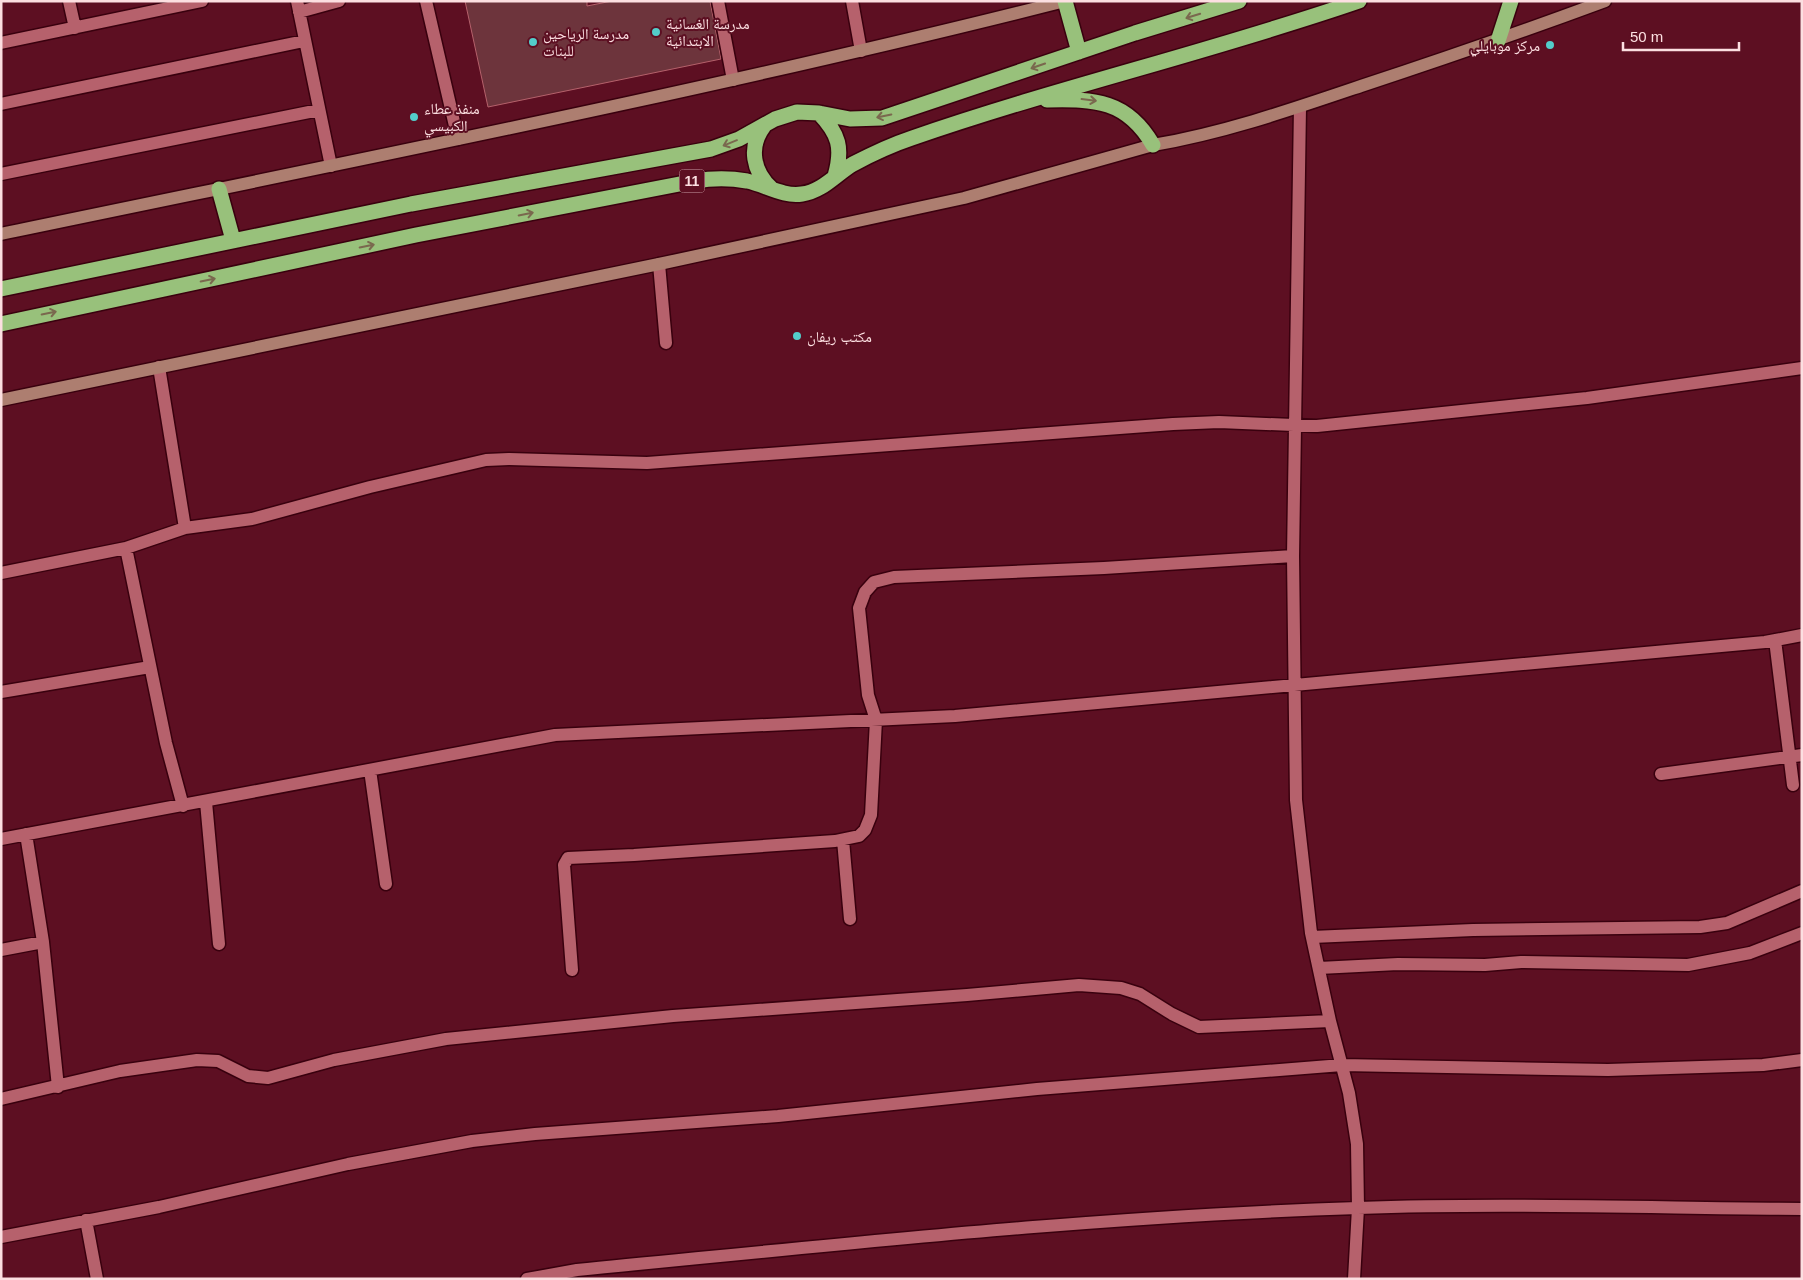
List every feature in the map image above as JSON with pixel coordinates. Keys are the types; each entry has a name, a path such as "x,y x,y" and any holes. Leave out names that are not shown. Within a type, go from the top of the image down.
{"highway":[{"path":"1065,1 1078,52"},
{"name":"11","path":"1,289 410,204 711,150 739,139 765,124 791,114 819,113 850,119 882,118 1220,4 1240,1"},
{"name":"11","path":"1,324 416,235 695,181 734,179 792,195 801,194 820,188 835,176 891,146 1023,100 1152,66 1287,26 1359,1"},
{"path":"1498,41 1511,1"},
{"path":"1023,100 1080,99 1106,103 1138,123 1153,145"},
{"path":"819,113 831,126 838,142 840,159 835,176"},
{"path":"765,124 758,134 754,149 755,165 762,179 773,190"},
{"path":"219,189 233,240"}],"main road":[{"path":"1,234 733,80 861,51 1049,3 1065,1"},
{"path":"1,400 659,264 964,198 1153,145 1182,140 1300,107 1498,41 1605,1"}],"street":[{"path":"69,1 75,28"},
{"path":"1,43 179,4 202,1"},
{"path":"330,166 298,6 339,1"},
{"path":"426,1 458,138"},
{"path":"718,1 733,80"},
{"path":"852,1 861,51"},
{"path":"1,104 304,41"},
{"path":"1300,107 1293,556 1293,683 1296,800 1312,937 1330,1021 1342,1065 1357,1144 1358,1208 1354,1279"},
{"path":"1,174 319,110"},
{"path":"659,264 666,343"},
{"path":"159,367 185,528"},
{"path":"1,573 126,548 185,528 252,519 370,487 486,460 647,463 1173,424 1219,422 1296,426 1588,398 1802,368"},
{"path":"126,548 150,667 183,806"},
{"path":"572,970 564,865 568,858 634,856 843,840 859,836 865,830 871,815 876,720 868,695 859,608 864,592 874,582 894,577 1104,568 1293,556"},
{"path":"1,839 555,735 955,716 1293,683 1775,640 1802,635"},
{"path":"1775,640 1796,756 1793,785"},
{"path":"1,692 150,667"},
{"path":"1661,774 1796,756"},
{"path":"370,770 386,884"},
{"path":"206,802 219,944"},
{"path":"26,834 43,942 58,1087"},
{"path":"843,840 850,919"},
{"path":"1312,937 1473,930 1700,927 1727,923 1802,891"},
{"path":"1319,968 1398,964 1485,965 1521,962 1688,965 1750,953 1802,932"},
{"path":"1,950 43,942"},
{"path":"1,1099 120,1071 196,1060 218,1061 248,1076 268,1078 334,1060 446,1039 673,1016 1079,985 1121,988 1140,994 1172,1014 1199,1027 1330,1021"},
{"path":"1,1237 159,1207 348,1164 472,1141 778,1116 1046,1088 1342,1065 1608,1070 1763,1064 1802,1060"},
{"path":"526,1279 577,1270 895,1239 1146,1219 1358,1208 1802,1209"},
{"path":"86,1220 97,1279"}],"building":[{"path":"465,1 587,1 587,6 612,1 710,1 721,59 488,107"}],"place":[{"name":"مدرسة الغسانية الابتدائية","path":"656,32"},
{"name":"مدرسة الرياحين للبنات","path":"533,42"},
{"name":"مركز موبايلي","path":"1550,45"},
{"name":"منفذ عطاء الكبيسي","path":"414,117"},
{"name":"مكتب ريفان","path":"797,336"}]}
